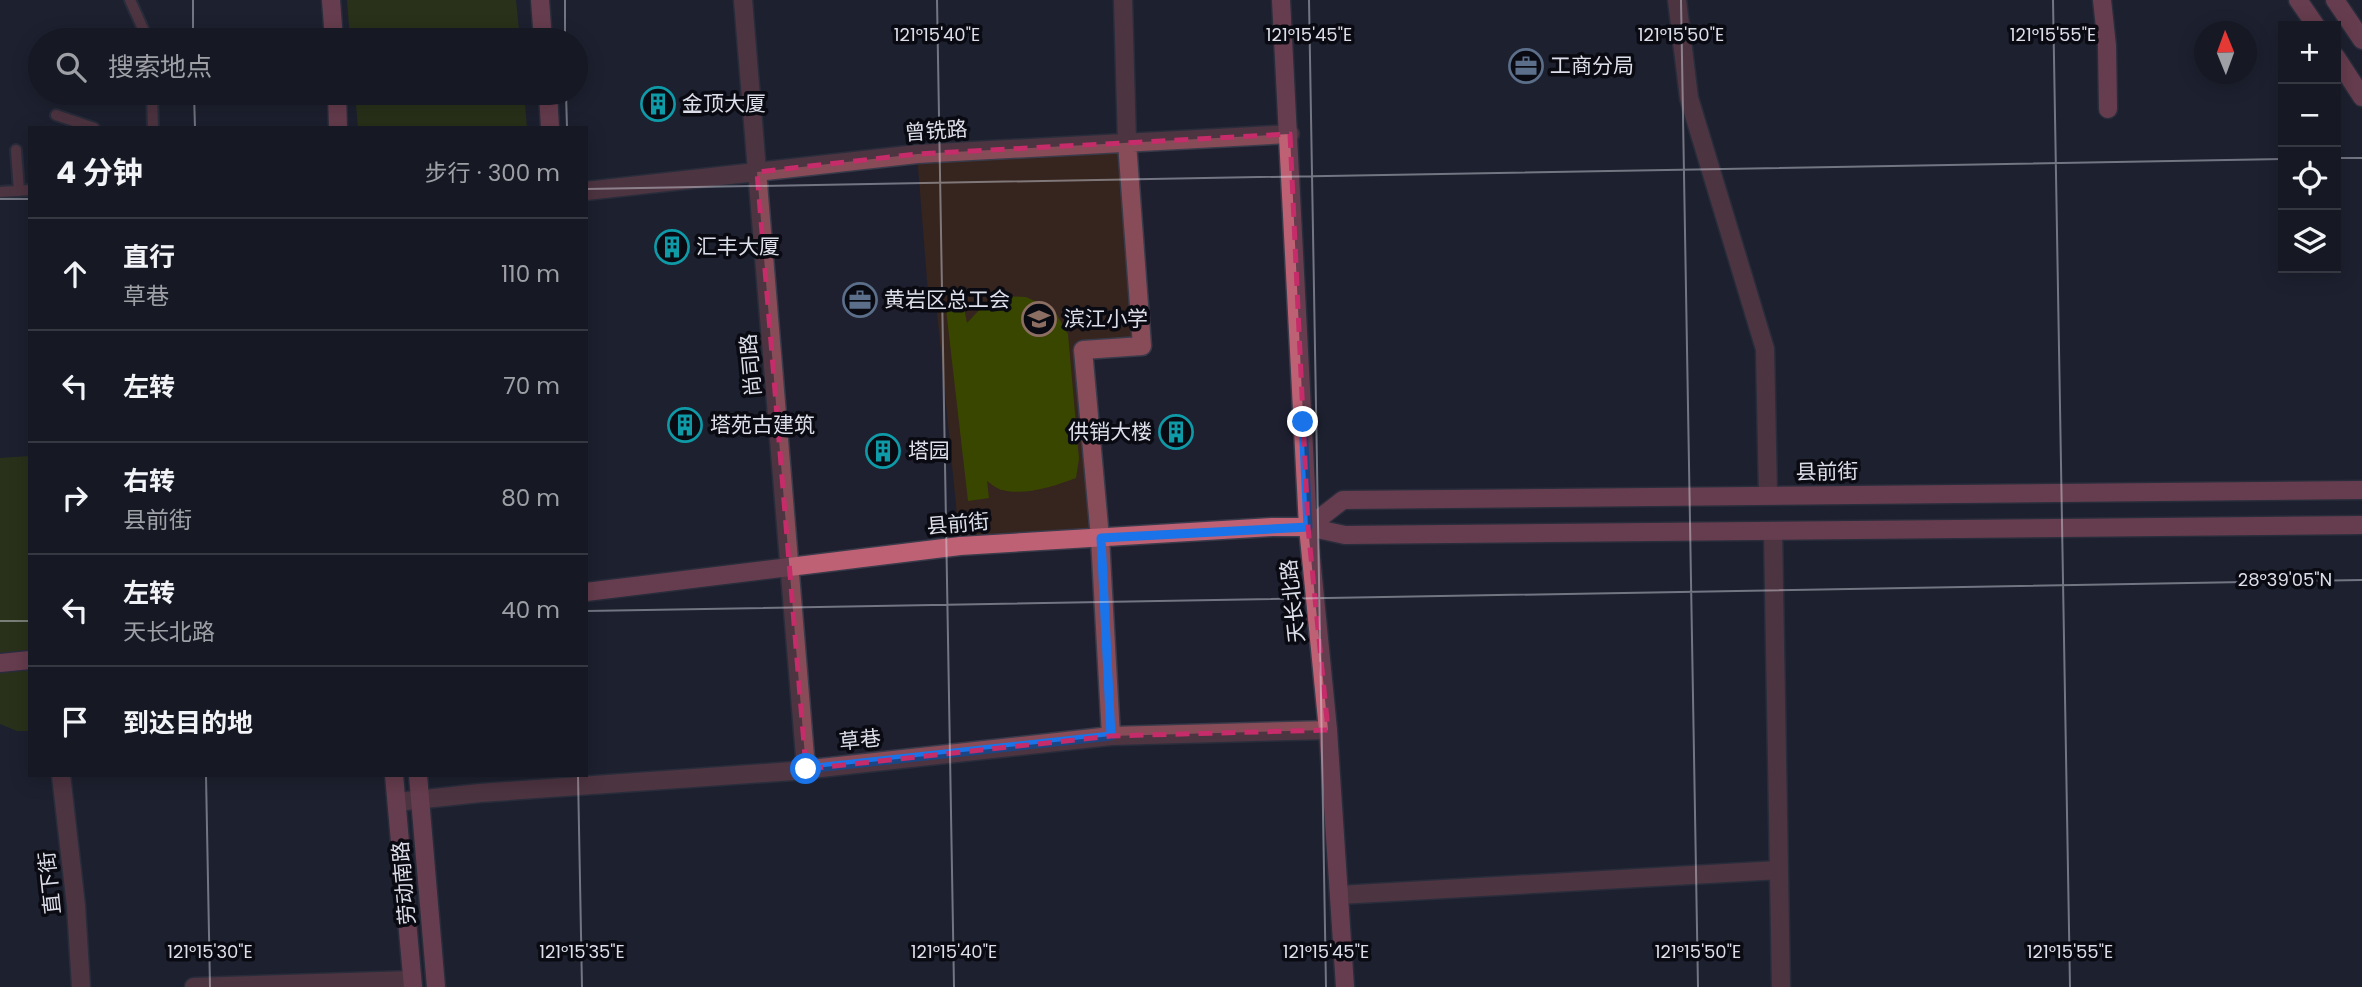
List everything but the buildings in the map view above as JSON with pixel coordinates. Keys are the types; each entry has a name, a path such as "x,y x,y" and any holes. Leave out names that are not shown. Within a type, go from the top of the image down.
{"street":[{"path":"331,0 333,28"},
{"path":"540,0 542,28"},
{"name":"尚司路","path":"743,0 806,769"},
{"path":"1111,736 1101,538 1083,350 1142,346 1127,143 1123,0"},
{"name":"天长北路","path":"1281,0 1290,134 1308,527 1328,730 1345,987"},
{"path":"1677,0 1689,98 1765,349 1768,495"},
{"path":"2102,0 2107,46 2108,109"},
{"path":"2298,0 2313,21"},
{"path":"2335,0 2362,40"},
{"path":"2341,65 2362,97"},
{"path":"337,105 338,126"},
{"path":"549,105 550,126"},
{"name":"曾铣路","path":"588,191 917,154 1290,134"},
{"name":"县前街","path":"1308,527 1343,500 2358,490"},
{"name":"县前街","path":"588,592 960,546 1308,527 1345,535 2358,525"},
{"path":"1773,531 1781,987"},
{"name":"县前街","path":"588,581 614,588"},
{"path":"0,663 28,660"},
{"name":"草巷","path":"397,802 806,769 1111,736 1328,730"},
{"name":"直下街","path":"61,777 76,906 81,987"},
{"path":"194,987 412,983 394,777"},
{"name":"劳动南路","path":"418,777 436,987"},
{"path":"1339,895 1779,870"}],"lane":[{"path":"130,0 143,28"},
{"path":"152,105 153,126"},
{"path":"56,115 88,126"},
{"path":"0,192 24,190 16,150"}],"highlighted area":[{"path":"1290,134 1308,527 1328,730 1111,736 806,769 757,172 917,154"}],"shaded area":[{"name":"滨江小学","path":"1127,143 1142,346 1083,350 1100,538 960,546 935,292 928,293 917,154"}],"green space":[{"path":"347,0 516,0 519,28 349,28"},
{"path":"356,105 525,105 527,126 358,126"},
{"path":"1004,296 1026,297 1054,310 1068,334 1079,459 1076,478 1021,492 1000,489 987,481 989,498 968,501 946,309 964,307 967,323 983,306"},
{"path":"28,456 28,731 17,731 0,724 0,458"}],"place":[{"name":"工商分局","path":"1526,66"},
{"name":"金顶大厦","path":"658,104"},
{"name":"汇丰大厦","path":"672,247"},
{"name":"黄岩区总工会","path":"860,300"},
{"name":"滨江小学","path":"1039,319"},
{"name":"塔苑古建筑","path":"685,425"},
{"name":"供销大楼","path":"1176,432"},
{"name":"塔园","path":"883,451"}],"route":[{"path":"806,769 1111,736 1101,538 1308,527 1303,422"}]}
